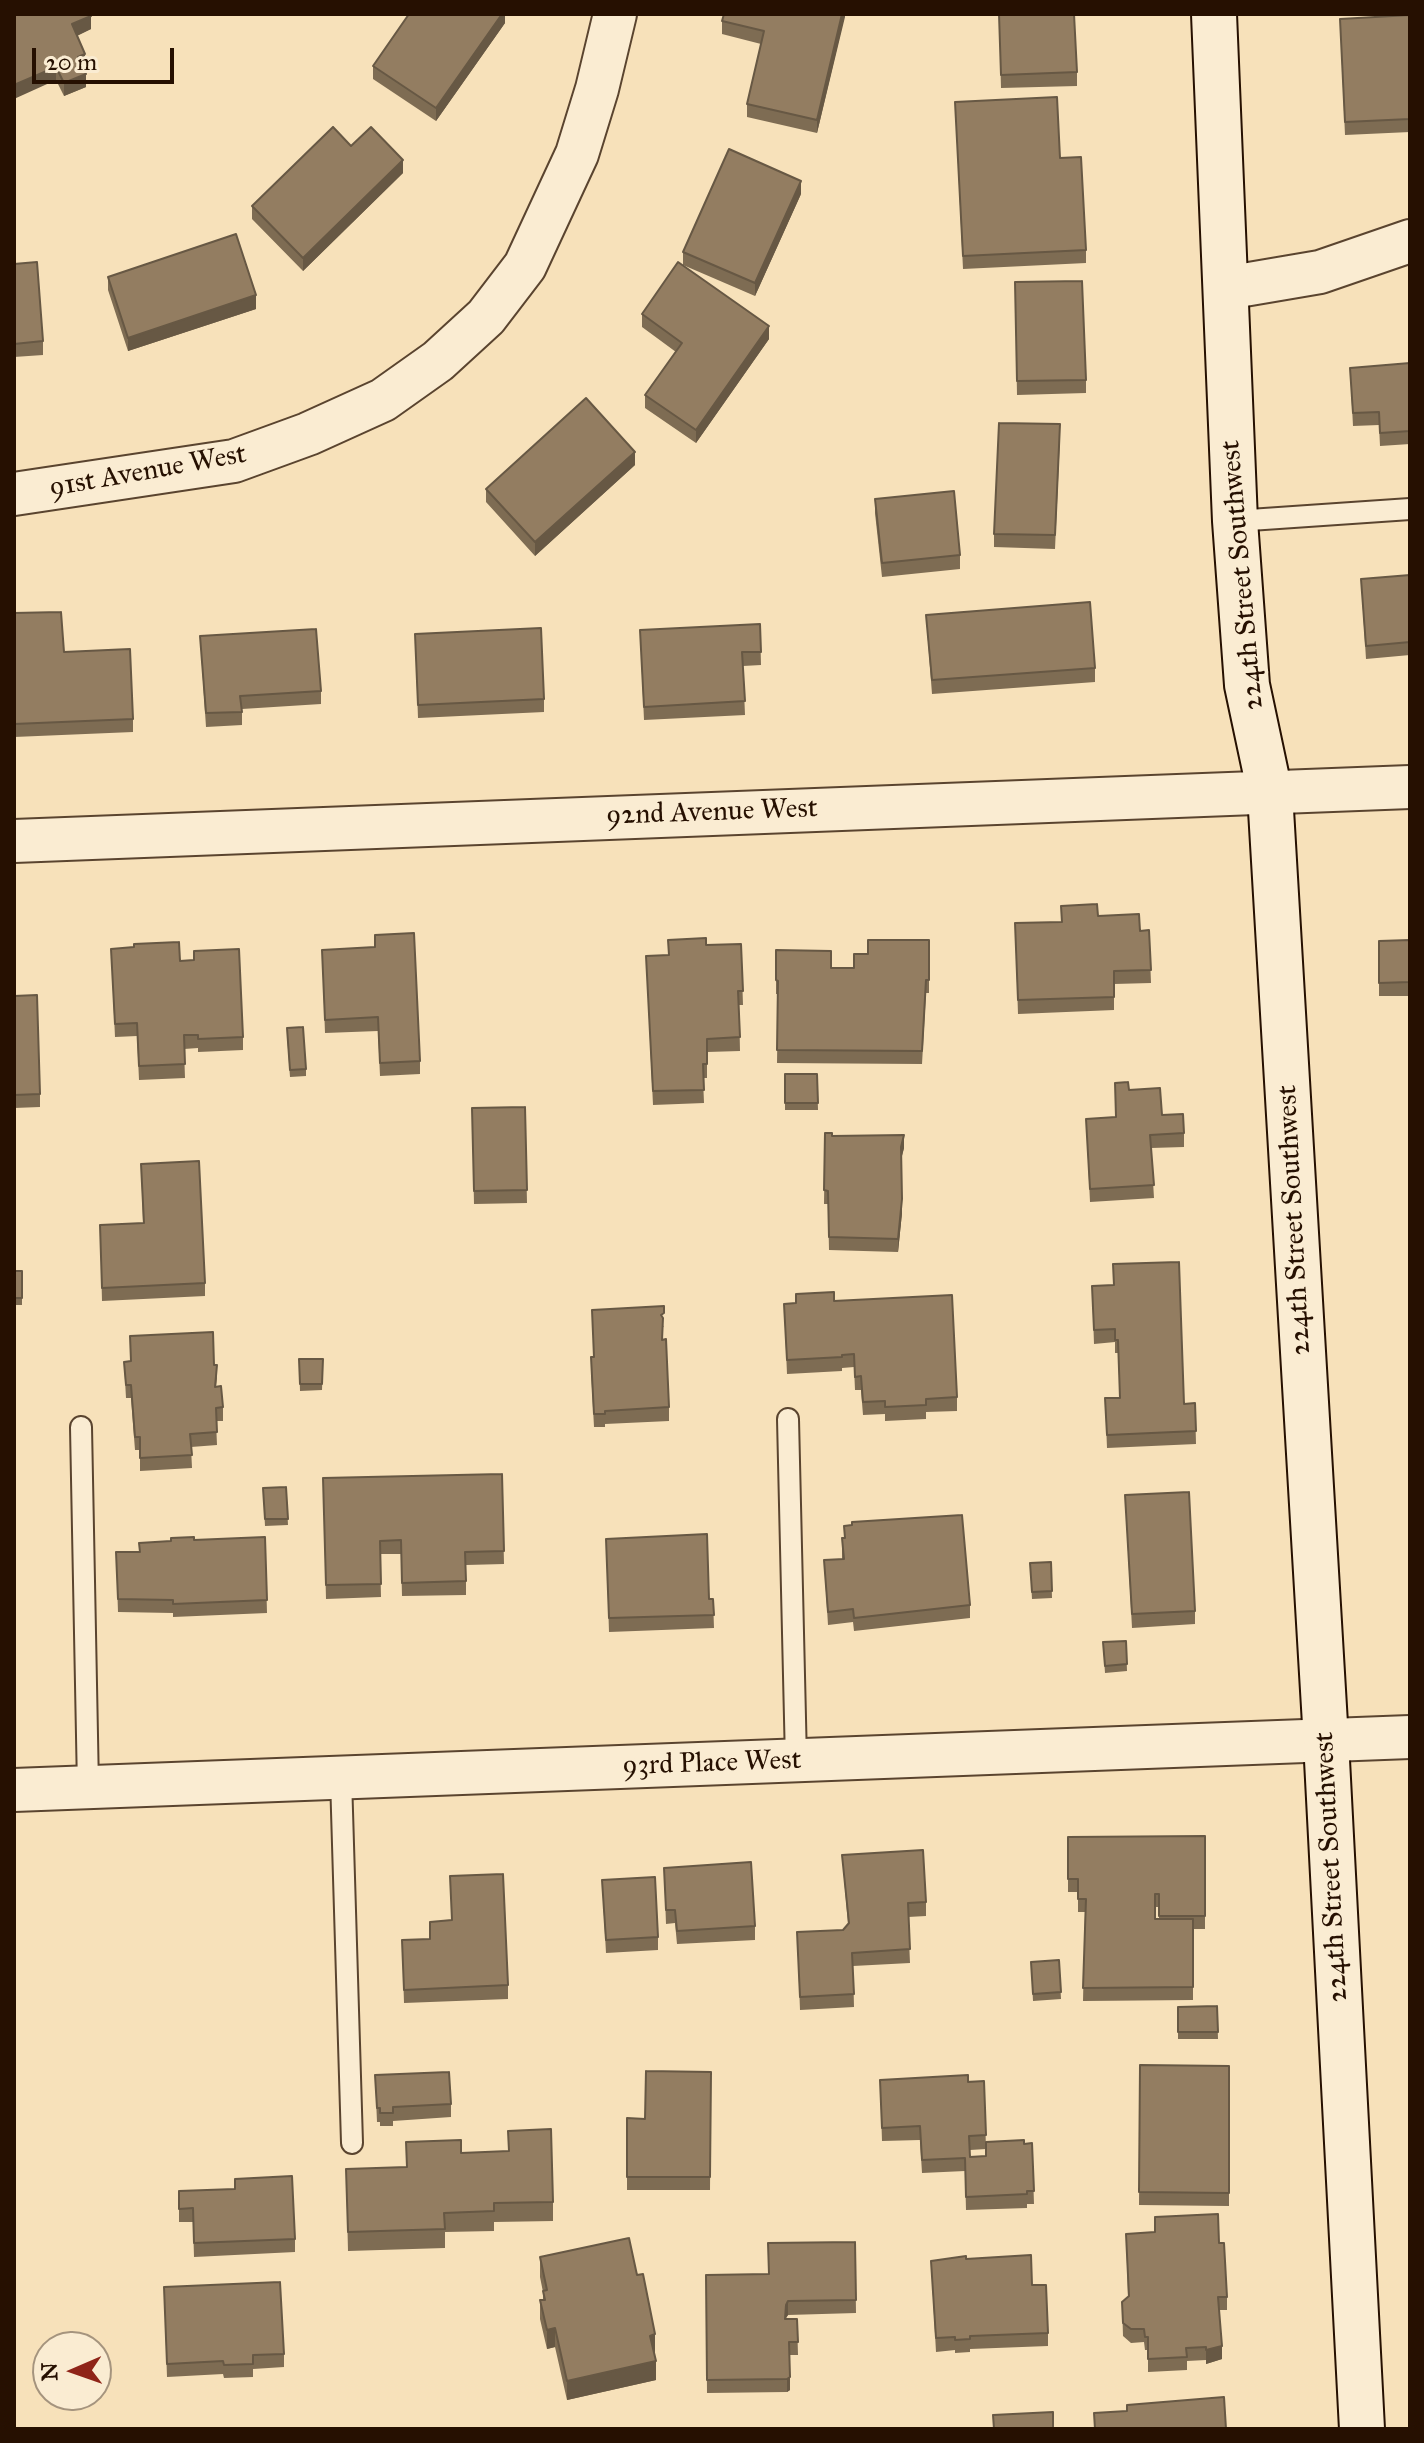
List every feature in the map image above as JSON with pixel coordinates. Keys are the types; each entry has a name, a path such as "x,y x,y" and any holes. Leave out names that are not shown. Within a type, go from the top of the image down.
{"street":[{"name":"91st Avenue West","path":"14,494 234,461 308,434 383,400 438,361 486,317 525,266 577,154 615,14"},
{"name":"224th Street Southwest","path":"1214,14 1235,521 1247,685 1270,793 1326,1741 1362,2429"},
{"path":"1226,288 1320,272 1410,241"},
{"name":"92nd Avenue West","path":"14,841 1410,787"},
{"name":"93rd Place West","path":"14,1790 1410,1737"}],"lane":[{"path":"1235,521 1410,509"},
{"path":"788,1419 796,1761"},
{"path":"81,1427 88,1787"},
{"path":"341,1778 352,2143"}],"building":[{"path":"14,14 91,14 72,24 85,54 78,57 86,74 64,83 56,67 14,85"},
{"path":"409,14 502,14 436,108 373,66"},
{"path":"724,14 842,14 817,120 747,104 764,31 722,21"},
{"path":"999,14 1074,14 1077,72 1001,75"},
{"path":"1410,15 1410,119 1345,122 1340,19"},
{"path":"1057,97 1060,158 1081,157 1086,250 963,256 955,102"},
{"path":"333,127 351,146 371,127 403,160 303,258 252,206"},
{"path":"729,149 801,181 755,283 683,252"},
{"path":"236,234 256,295 128,338 108,277"},
{"path":"37,262 43,341 14,344 14,264"},
{"path":"678,262 769,326 696,430 645,395 682,343 642,314"},
{"path":"1082,281 1086,380 1017,381 1015,282"},
{"path":"1410,363 1410,431 1380,433 1379,412 1353,413 1350,368"},
{"path":"586,398 635,452 535,542 486,489"},
{"path":"999,423 1060,424 1055,535 994,534"},
{"path":"954,491 960,555 882,563 875,499"},
{"path":"1410,575 1410,642 1366,646 1361,579"},
{"path":"1090,602 1095,668 932,680 926,615"},
{"path":"61,612 64,652 130,649 133,719 14,724 14,613"},
{"path":"760,624 761,652 742,652 745,701 644,707 640,630"},
{"path":"541,628 544,699 418,705 415,634"},
{"path":"316,629 321,691 240,696 242,712 206,713 200,636"},
{"path":"1097,904 1098,916 1139,914 1140,931 1149,930 1151,970 1114,971 1114,997 1018,1000 1015,923 1062,922 1061,906"},
{"path":"414,933 420,1061 380,1063 378,1017 325,1020 322,950 375,947 375,935"},
{"path":"706,938 706,945 741,944 743,991 738,991 740,1037 707,1039 707,1064 703,1064 704,1090 653,1091 646,956 669,955 668,940"},
{"path":"868,940 929,940 929,980 926,980 922,1051 777,1050 776,950 831,951 831,968 854,968 854,954 868,954"},
{"path":"1410,940 1410,982 1379,983 1379,941"},
{"path":"179,942 180,961 194,960 194,951 239,949 243,1037 198,1039 198,1035 184,1035 185,1064 139,1066 137,1023 115,1024 111,949 134,947 134,944"},
{"path":"37,995 40,1094 14,1095 14,996"},
{"path":"303,1027 306,1069 290,1070 287,1028"},
{"path":"785,1074 817,1074 818,1103 785,1103"},
{"path":"1128,1082 1129,1090 1160,1088 1162,1115 1183,1114 1184,1133 1150,1135 1154,1185 1090,1189 1086,1119 1116,1117 1115,1083"},
{"path":"525,1107 527,1190 474,1191 472,1108"},
{"path":"825,1133 832,1133 832,1136 904,1135 898,1239 829,1237 828,1191 824,1190"},
{"path":"199,1161 205,1283 102,1288 100,1225 144,1223 141,1164"},
{"path":"1179,1262 1184,1404 1195,1403 1196,1431 1107,1435 1105,1398 1120,1398 1118,1340 1115,1340 1115,1329 1094,1330 1092,1286 1114,1285 1113,1264"},
{"path":"14,1271 22,1271 22,1298 14,1298"},
{"path":"834,1292 834,1301 952,1295 957,1397 926,1399 926,1405 885,1407 885,1401 863,1402 861,1376 855,1377 854,1354 787,1360 784,1304 796,1303 796,1294"},
{"path":"664,1306 661,1315 662,1340 666,1339 669,1407 594,1414 592,1310"},
{"path":"213,1332 214,1365 217,1365 215,1387 221,1386 223,1407 216,1408 217,1432 190,1434 192,1455 140,1458 140,1437 135,1437 131,1385 126,1385 124,1362 131,1361 130,1336"},
{"path":"299,1359 323,1359 322,1384 300,1384"},
{"path":"502,1474 504,1551 465,1552 466,1581 402,1583 401,1540 380,1541 381,1584 326,1585 323,1478"},
{"path":"286,1487 288,1519 265,1519 263,1488"},
{"path":"1189,1492 1195,1611 1132,1614 1125,1495"},
{"path":"962,1515 970,1605 854,1618 853,1609 828,1612 824,1560 844,1559 844,1526 852,1525 852,1522"},
{"path":"707,1534 709,1599 713,1599 714,1615 609,1618 606,1539"},
{"path":"194,1537 194,1540 265,1537 267,1600 173,1604 173,1600 118,1599 116,1552 140,1552 139,1543"},
{"path":"1051,1562 1052,1591 1032,1592 1030,1563"},
{"path":"1126,1641 1127,1664 1105,1666 1103,1642"},
{"path":"1205,1836 1205,1916 1159,1916 1159,1894 1155,1894 1155,1919 1193,1919 1193,1987 1083,1988 1086,1899 1078,1899 1078,1879 1068,1879 1068,1837"},
{"path":"923,1850 926,1902 908,1903 910,1949 852,1953 854,1994 800,1997 797,1932 843,1930 849,1923 842,1855"},
{"path":"751,1862 755,1926 677,1931 675,1910 666,1910 664,1868"},
{"path":"503,1874 508,1985 404,1990 402,1940 430,1939 430,1922 452,1920 450,1876"},
{"path":"655,1877 658,1937 606,1940 602,1880"},
{"path":"1059,1960 1061,1992 1033,1994 1031,1962"},
{"path":"1217,2006 1218,2032 1178,2032 1178,2007"},
{"path":"1140,2065 1229,2066 1229,2193 1139,2192"},
{"path":"646,2071 711,2072 710,2177 627,2177 627,2118 645,2119"},
{"path":"449,2072 451,2104 393,2107 393,2113 380,2113 380,2108 377,2108 375,2075"},
{"path":"968,2075 968,2082 984,2081 986,2135 969,2136 970,2157 986,2156 986,2142 1024,2140 1024,2144 1032,2143 1034,2191 966,2197 965,2158 922,2160 920,2126 882,2128 880,2080"},
{"path":"551,2129 553,2202 494,2203 494,2211 444,2213 445,2229 348,2232 346,2169 407,2167 406,2142 461,2140 461,2153 509,2151 508,2131"},
{"path":"292,2176 295,2239 194,2243 193,2208 179,2209 179,2191 235,2189 235,2179"},
{"path":"1218,2214 1219,2243 1224,2243 1227,2297 1218,2297 1222,2346 1206,2350 1206,2347 1186,2348 1187,2357 1148,2359 1148,2337 1145,2337 1144,2329 1131,2329 1123,2323 1122,2302 1129,2296 1126,2234 1155,2232 1155,2217"},
{"path":"629,2238 637,2275 643,2274 655,2334 650,2336 656,2361 567,2381 555,2328 547,2330 540,2300 545,2300 543,2291 547,2290 540,2257"},
{"path":"855,2242 856,2300 788,2301 786,2305 785,2319 797,2319 798,2342 789,2342 790,2377 707,2380 706,2275 769,2274 768,2243"},
{"path":"1031,2255 1032,2285 1046,2285 1048,2333 970,2336 970,2339 955,2340 955,2337 936,2338 931,2261 966,2256 966,2259"},
{"path":"280,2282 284,2354 253,2355 253,2364 224,2365 223,2361 167,2364 164,2287"},
{"path":"1224,2397 1226,2429 1095,2429 1094,2413 1127,2411 1127,2405"},
{"path":"1053,2412 1053,2429 994,2429 993,2415"}]}
